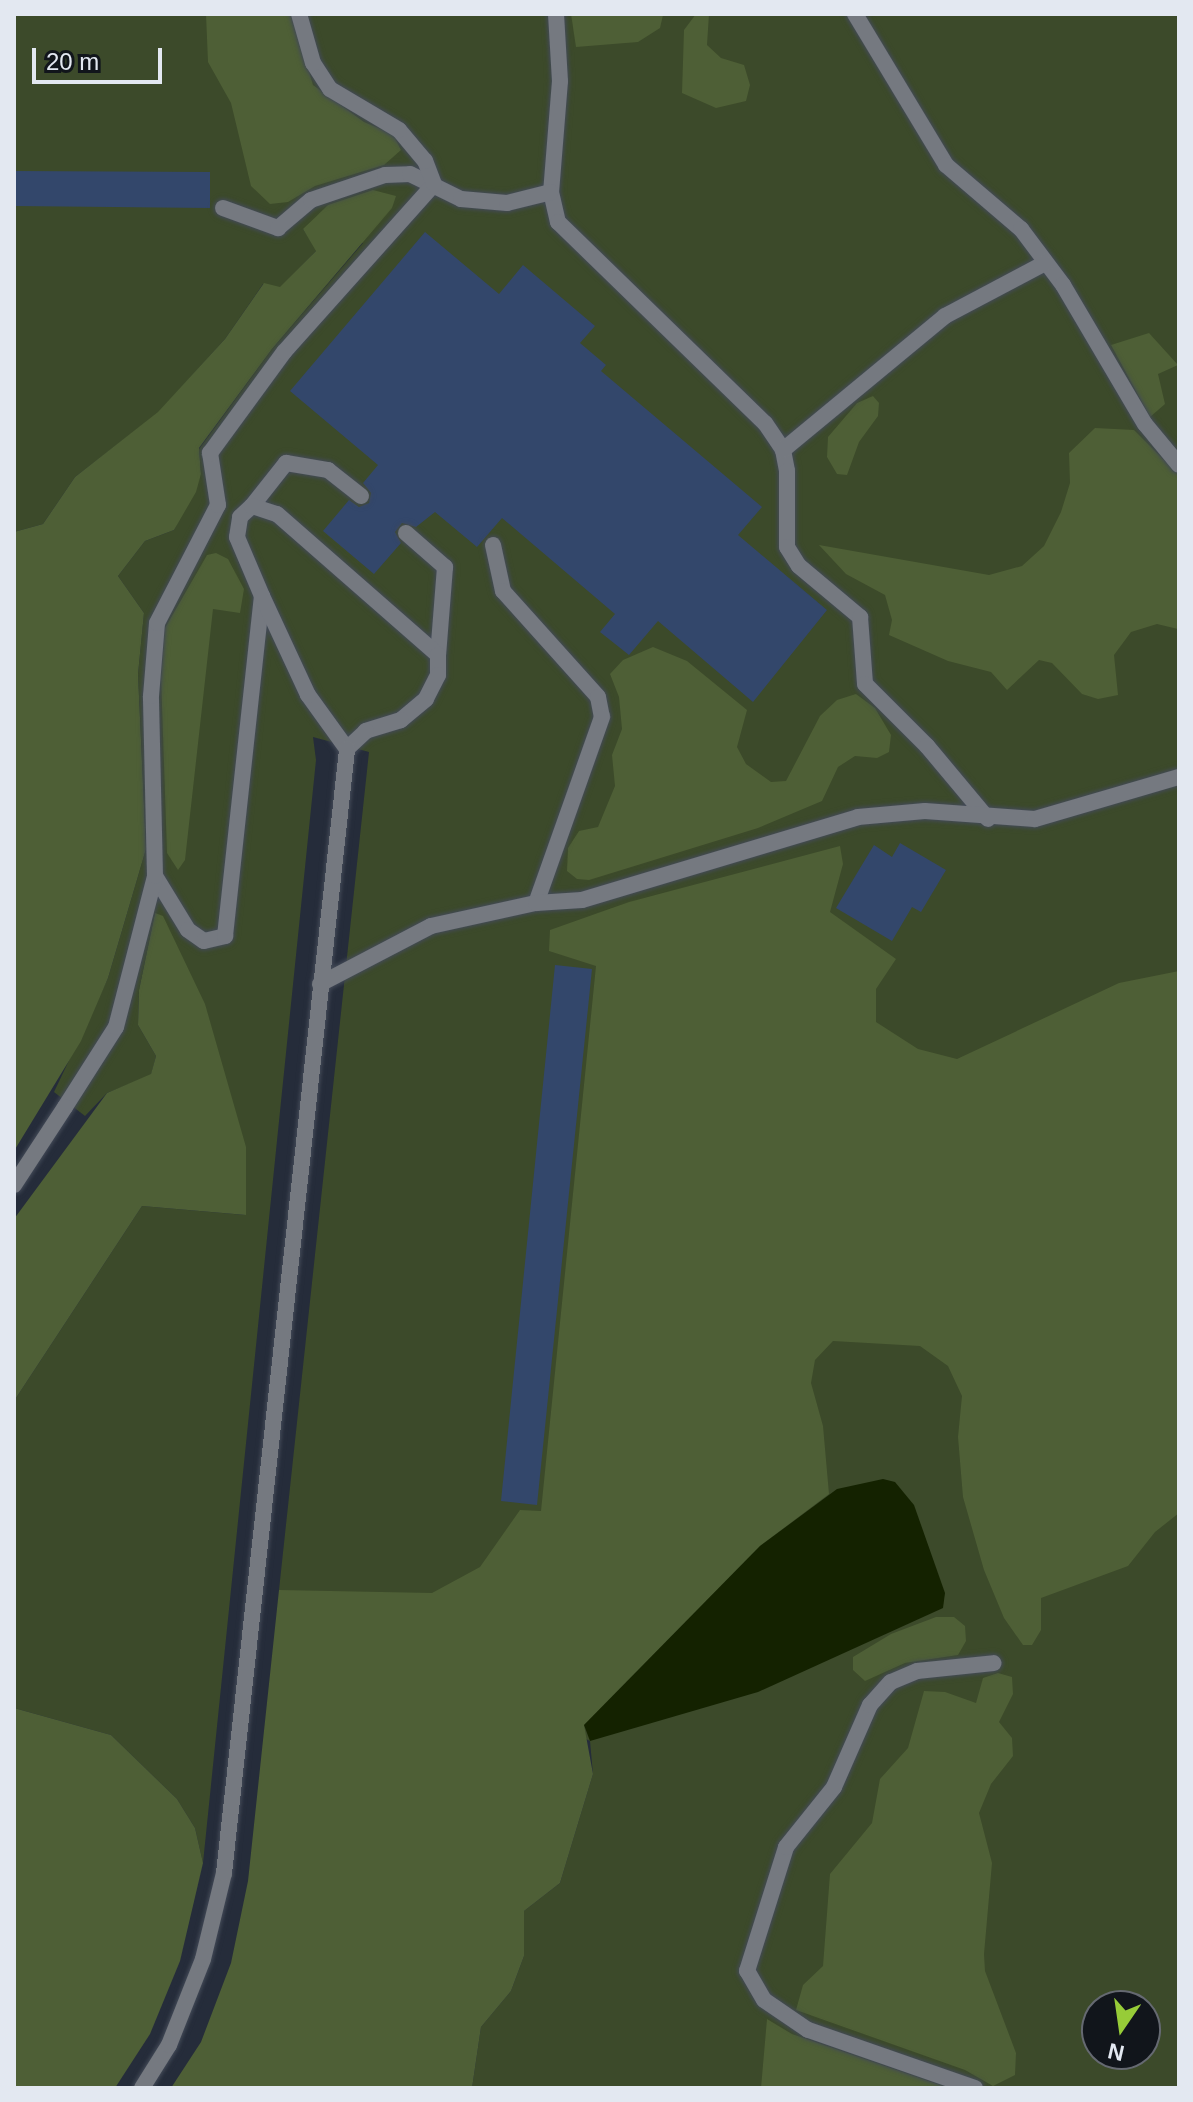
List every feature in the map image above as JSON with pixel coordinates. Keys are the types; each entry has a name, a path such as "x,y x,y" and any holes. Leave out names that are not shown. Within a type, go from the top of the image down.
{"street":[{"path":"299,14 313,63 330,89 399,130 425,161 434,184"},
{"path":"556,14 560,81 551,192 558,222 575,243 674,331 765,423 783,450 787,547 799,566 860,617 865,684 927,746 988,819"},
{"path":"855,14 946,165 1021,229 1105,352 1145,424 1179,465"},
{"path":"223,208 278,228 311,200 385,175 410,174 461,199 507,203 551,192"},
{"path":"14,1185 116,1027 155,876 151,696 157,623 218,505 210,453 284,352 434,184"},
{"path":"783,450 945,316 1045,263"},
{"path":"347,749 308,695 237,537 246,511 286,463 328,470 361,496"},
{"path":"218,505 277,514 438,655"},
{"path":"142,2088 169,2045 203,1959 224,1873 347,749 366,731 401,720 426,699 438,675 445,567 406,533"},
{"path":"493,545 503,591 598,697 602,717 536,903"},
{"path":"155,876 188,930 204,941 225,936 262,596"},
{"path":"320,984 431,926 536,903 582,900 858,817 925,811 988,819 1061,814 1179,777"},
{"path":"975,2088 808,2030 764,2000 747,1971 786,1847 834,1787 870,1705 891,1682 917,1671 994,1663"}],"shaded area":[{"path":"14,14 1179,14 1179,2088 472,2088 481,2027 511,1991 524,1956 524,1911 560,1883 593,1774 590,1741 279,1590 369,752 313,737 316,760 203,1863 195,1828 177,1799 111,1735 14,1708 14,1401 142,1206 245,1215 155,913 139,990 138,1025 156,1056 151,1075 107,1093 85,1116 54,1092 108,978 146,849 138,674 144,613 118,576 145,541 174,530 201,474 199,449 272,349 363,243 303,229 317,250 280,288 263,284 225,339 158,413 75,477 43,524 14,532"},
{"path":"206,14 292,14 313,85 364,122 393,134 401,150 384,165 315,186 288,202 270,204 251,186 231,103 208,62"},
{"path":"571,14 663,15 660,28 638,42 576,47"},
{"path":"696,14 709,14 707,45 721,58 744,65 750,85 746,101 716,108 682,93 684,30"},
{"path":"373,190 396,196 392,208 272,349 199,448 201,474 196,492 174,530 145,541 118,576 144,613 138,674 146,849 108,978 81,1041 14,1151 14,532 43,524 75,477 158,412 225,339 264,283 280,287 316,251 303,229 328,205"},
{"path":"1149,333 1178,365 1158,374 1165,404 1150,417 1111,345"},
{"path":"873,396 879,403 878,416 859,442 847,475 837,474 827,457 828,437 857,403"},
{"path":"1095,428 1134,430 1179,475 1179,649 1178,629 1157,624 1131,632 1114,655 1118,695 1098,699 1082,694 1052,663 1039,660 1007,690 991,672 948,661 889,635 892,620 885,595 846,574 819,545 989,575 1022,566 1044,546 1061,512 1070,483 1069,453"},
{"path":"216,553 228,559 244,589 240,613 213,609 185,860 178,870 167,853 161,677 165,628 207,555"},
{"path":"653,647 687,661 747,710 737,747 746,764 771,782 786,781 820,716 837,700 856,694 875,708 891,735 889,752 877,758 855,756 838,767 822,801 758,828 589,880 577,879 567,871 568,848 579,831 598,827 615,786 612,755 622,729 619,697 610,674 623,660"},
{"path":"840,846 843,864 830,912 896,959 876,989 876,1022 918,1049 957,1059 1119,983 1179,971 1179,1513 1155,1532 1128,1566 1041,1598 1041,1630 1032,1645 1023,1645 1004,1618 984,1570 963,1497 958,1437 962,1396 948,1366 920,1346 833,1341 815,1360 811,1383 823,1426 829,1494 760,1546 584,1725 593,1774 560,1883 524,1911 524,1956 511,1991 481,2027 472,2088 171,2088 201,2042 231,1963 248,1881 279,1590 432,1593 480,1567 520,1510 541,1511 596,966 549,951 550,930 629,902"},
{"path":"155,913 163,916 205,1004 246,1147 246,1215 142,1206 14,1401 14,1219 107,1093 151,1074 156,1056 138,1025 139,990"},
{"path":"883,1479 895,1482 914,1505 945,1593 943,1608 758,1692 590,1741 584,1725 760,1546 837,1489"},
{"path":"936,1617 954,1617 965,1626 966,1641 958,1655 905,1663 865,1681 853,1670 853,1657 891,1634"},
{"path":"998,1673 1012,1677 1013,1694 999,1722 1012,1738 1013,1756 991,1784 979,1813 992,1863 984,1954 985,1971 1016,2053 1015,2075 993,2086 965,2070 796,2010 803,1985 823,1966 830,1874 872,1823 880,1779 908,1748 924,1691 945,1692 976,1703 983,1678"},
{"path":"14,1708 111,1735 177,1799 195,1828 203,1863 180,1961 150,2034 115,2088 14,2088"},
{"path":"767,2019 792,2034 949,2088 761,2088"}],"building":[{"path":"14,171 210,172 210,208 14,206"},
{"path":"425,232 499,294 523,265 595,326 580,343 606,365 601,371 762,507 738,535 827,610 753,702 658,621 629,655 600,632 615,614 502,518 477,547 435,512 416,527 402,523 395,532 401,543 374,574 323,531 349,500 359,507 369,503 371,493 363,483 378,465 290,391"},
{"path":"900,843 946,870 921,912 912,907 892,941 836,908 874,845 892,857"},
{"path":"555,965 592,969 537,1505 501,1501"}]}
